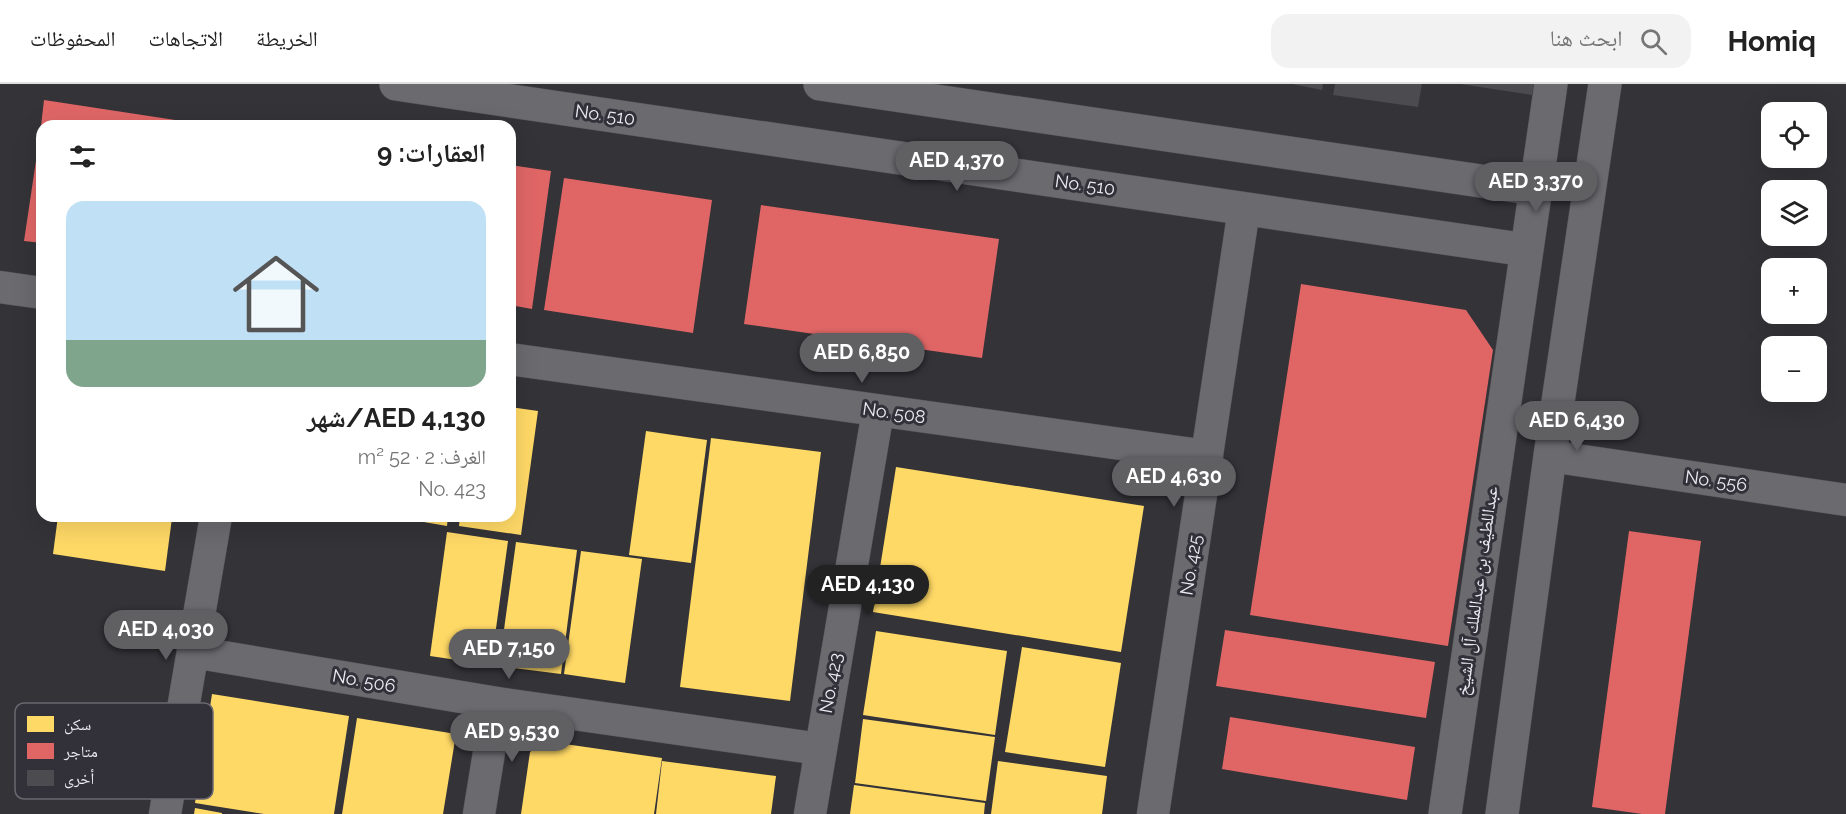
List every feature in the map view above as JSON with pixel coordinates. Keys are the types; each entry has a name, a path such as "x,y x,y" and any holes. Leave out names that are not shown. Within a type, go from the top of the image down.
{"street":[{"name":"No. 510","path":"396,84 1526,250"},
{"name":"عبداللطيف بن عبدالملك آل الشيخ","path":"1445,814 1551,84"},
{"path":"1502,814 1550,456 1605,84"},
{"path":"831,85 1535,189"},
{"path":"1472,242 1505,226 1510,212 1509,199 1497,188 1479,181"},
{"name":"No. 425","path":"1153,814 1244,208"},
{"path":"0,287 36,292"},
{"name":"No. 508","path":"516,360 1207,456"},
{"name":"No. 423","path":"810,814 878,411"},
{"name":"No. 556","path":"1550,456 1846,500"},
{"path":"184,703 215,522"},
{"name":"No. 506","path":"193,652 496,704 820,749"},
{"path":"479,814 496,704"},
{"path":"165,814 168,799"}],"building: سكن":[{"path":"516,408 538,411 521,535 459,526 459,522 516,522"},
{"path":"646,431 707,440 691,563 629,555"},
{"path":"711,438 821,452 790,701 680,687"},
{"path":"896,467 1144,506 1121,652 873,612"},
{"path":"57,522 171,522 165,571 53,554"},
{"path":"424,522 447,522 447,526"},
{"path":"447,532 508,541 491,665 430,656"},
{"path":"516,542 577,550 561,674 499,666"},
{"path":"581,551 642,559 625,683 564,674"},
{"path":"876,631 1007,651 995,735 863,715"},
{"path":"1022,647 1121,663 1105,767 1005,752"},
{"path":"212,694 349,716 334,814 264,814 195,803 196,799 213,799 213,703 211,703"},
{"path":"357,718 456,734 443,814 342,814"},
{"path":"863,719 995,737 986,801 855,783"},
{"path":"544,741 662,758 654,814 521,814 530,752"},
{"path":"662,761 776,776 771,814 656,814"},
{"path":"998,761 1107,776 1102,814 991,814"},
{"path":"854,785 985,803 984,814 850,814"},
{"path":"195,808 222,813 222,814 194,814"}],"building: متاجر":[{"path":"44,100 175,120 42,120"},
{"path":"36,161 36,242 24,241"},
{"path":"516,166 551,171 532,309 516,306"},
{"path":"564,178 712,200 693,333 544,310"},
{"path":"761,205 999,239 982,358 744,324"},
{"path":"1301,284 1466,310 1493,350 1448,646 1250,615"},
{"path":"1629,531 1701,541 1665,814 1642,814 1592,807"},
{"path":"1225,630 1435,662 1426,718 1216,686"},
{"path":"1230,717 1415,747 1407,800 1222,769"}],"building: أخرى":[{"path":"1292,84 1323,84 1322,90"},
{"path":"1335,84 1422,84 1418,107 1333,95"},
{"path":"1460,84 1534,84 1532,95"}]}
